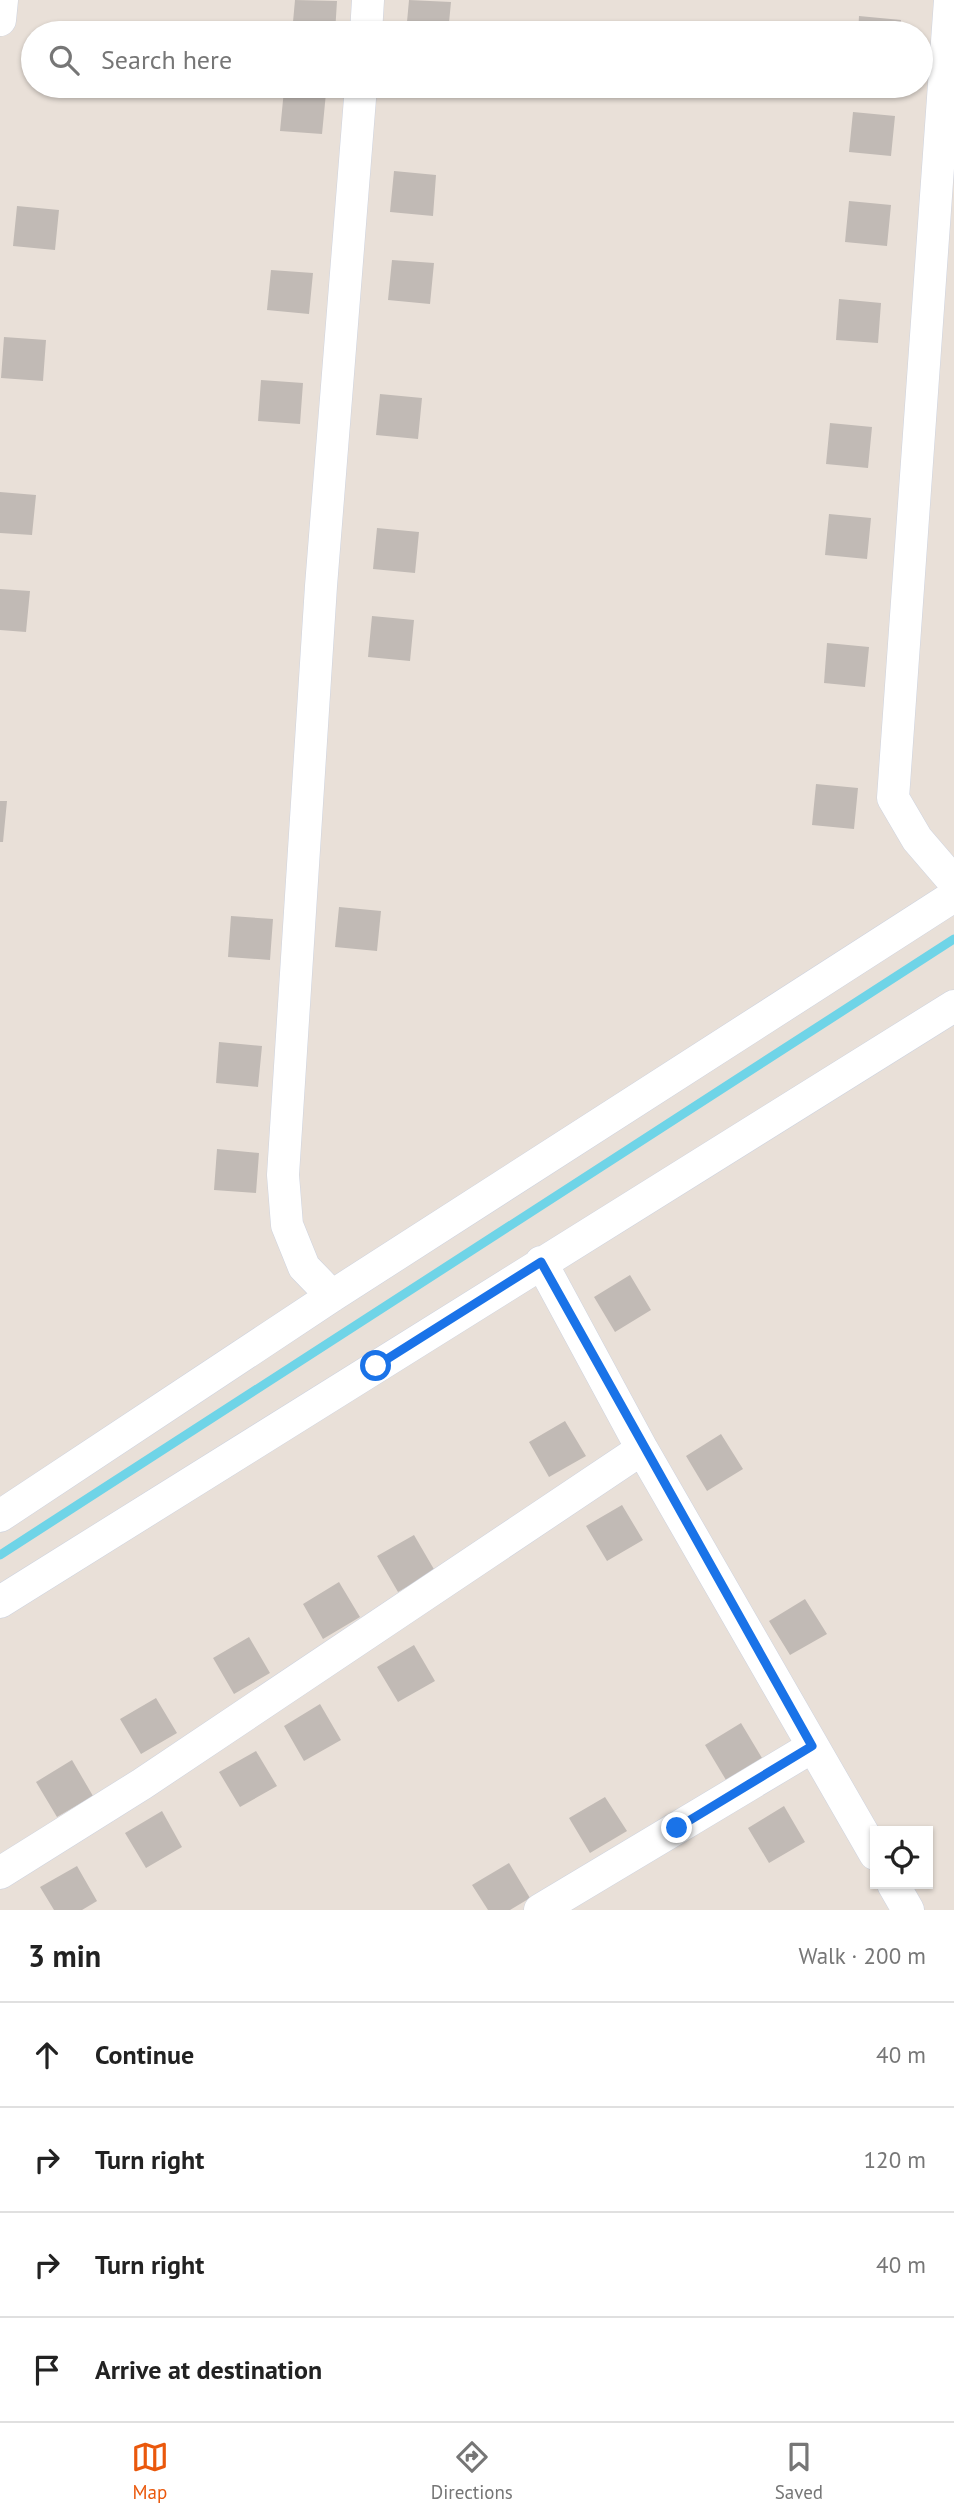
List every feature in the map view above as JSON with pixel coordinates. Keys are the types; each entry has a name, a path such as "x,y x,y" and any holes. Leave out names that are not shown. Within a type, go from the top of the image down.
{"street":[{"path":"0,20 2,0"},
{"path":"367,21 368,0"},
{"path":"950,0 893,798 917,839 954,882"},
{"path":"332,1296 304,1268 287,1225 283,1175 321,586 360,98"},
{"path":"0,1516 332,1296 954,896"},
{"path":"0,1602 954,1006"},
{"path":"541,1262 642,1449 870,1845"},
{"path":"0,1873 142,1784 642,1449"},
{"path":"540,1910 812,1746"},
{"path":"896,1889 908,1910"}],"building":[{"path":"295,0 337,1 336,21 293,21"},
{"path":"409,0 451,2 449,21 407,21"},
{"path":"859,16 901,20 901,21 859,21"},
{"path":"283,98 326,98 322,134 280,131"},
{"path":"853,112 895,116 891,156 849,152"},
{"path":"394,171 436,175 433,216 390,212"},
{"path":"849,201 891,205 887,246 845,242"},
{"path":"17,206 59,210 55,250 13,246"},
{"path":"392,260 434,263 430,304 388,300"},
{"path":"271,270 313,273 309,314 267,310"},
{"path":"839,299 881,303 878,343 836,340"},
{"path":"4,337 46,340 43,381 1,378"},
{"path":"261,380 303,383 300,424 258,421"},
{"path":"380,394 422,398 418,439 376,435"},
{"path":"830,423 872,427 868,468 826,464"},
{"path":"0,492 36,495 32,535 0,533"},
{"path":"829,514 871,518 867,559 825,555"},
{"path":"377,528 419,532 415,573 373,569"},
{"path":"0,589 30,591 26,632 0,630"},
{"path":"372,616 414,620 410,661 368,657"},
{"path":"827,643 869,647 865,687 824,683"},
{"path":"816,784 858,788 854,829 812,825"},
{"path":"0,801 7,801 3,842 0,842"},
{"path":"339,907 381,911 377,951 335,947"},
{"path":"231,916 273,919 270,960 228,957"},
{"path":"219,1042 262,1046 258,1087 216,1083"},
{"path":"217,1149 259,1153 256,1193 214,1190"},
{"path":"630,1275 651,1310 615,1332 594,1297"},
{"path":"565,1421 586,1456 549,1477 529,1442"},
{"path":"721,1434 743,1469 707,1491 686,1456"},
{"path":"622,1505 643,1540 607,1561 586,1526"},
{"path":"414,1535 435,1571 398,1592 377,1556"},
{"path":"339,1582 360,1617 323,1639 303,1604"},
{"path":"805,1599 827,1634 790,1655 769,1621"},
{"path":"249,1637 270,1673 234,1694 213,1658"},
{"path":"414,1645 435,1681 398,1702 377,1667"},
{"path":"156,1698 177,1733 141,1754 120,1719"},
{"path":"320,1704 341,1740 304,1761 284,1726"},
{"path":"741,1723 762,1758 726,1780 705,1745"},
{"path":"256,1751 277,1786 240,1807 219,1772"},
{"path":"72,1760 93,1796 57,1817 36,1782"},
{"path":"605,1797 627,1831 590,1853 569,1818"},
{"path":"784,1806 805,1842 769,1863 748,1828"},
{"path":"162,1811 182,1847 146,1868 125,1833"},
{"path":"509,1863 530,1898 510,1910 488,1910 472,1885"},
{"path":"77,1866 97,1901 82,1910 54,1910 40,1887"}],"waterway":[{"path":"0,1555 954,939"}],"route":[{"path":"376,1366 541,1262 642,1449 812,1746 677,1828"}]}
